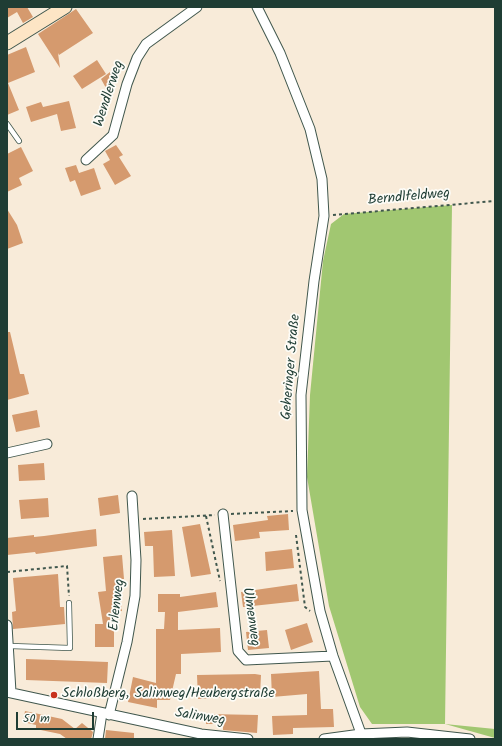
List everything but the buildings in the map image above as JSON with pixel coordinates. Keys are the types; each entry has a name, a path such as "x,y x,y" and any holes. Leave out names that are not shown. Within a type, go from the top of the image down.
{"main road":[{"path":"7,43 65,7"}],"street":[{"name":"Wendlerweg","path":"86,160 112,135 129,78 137,58 146,44 197,7"},
{"name":"Geheringer Straße","path":"257,7 280,53 310,129 322,179 324,216 314,281 301,395 301,500 320,612 333,656 362,736"},
{"path":"7,453 47,444"},
{"name":"Erlenweg","path":"98,739 127,642 135,596 136,560 132,496"},
{"name":"Ulmenweg","path":"223,514 238,651 246,660 333,656"},
{"path":"7,625 10,646 9,692"},
{"name":"Salinweg","path":"9,692 201,734 248,739"},
{"path":"324,739 407,732 470,739"}],"lane":[{"path":"7,124 19,141"},
{"path":"10,646 70,648 69,603"}],"path":[{"name":"Berndlfeldweg","path":"324,216 495,201"},
{"path":"294,506 294,511"},
{"path":"206,516 220,582"},
{"path":"7,572 67,566 69,603"}],"green space":[{"path":"452,205 445,724 372,724 360,707 329,606 307,477 310,395 323,261 331,224 344,214"},
{"path":"445,724 495,729 495,738"}],"place":[{"name":"Schloßberg, Salinweg/Heubergstraße","path":"54,695"}]}
